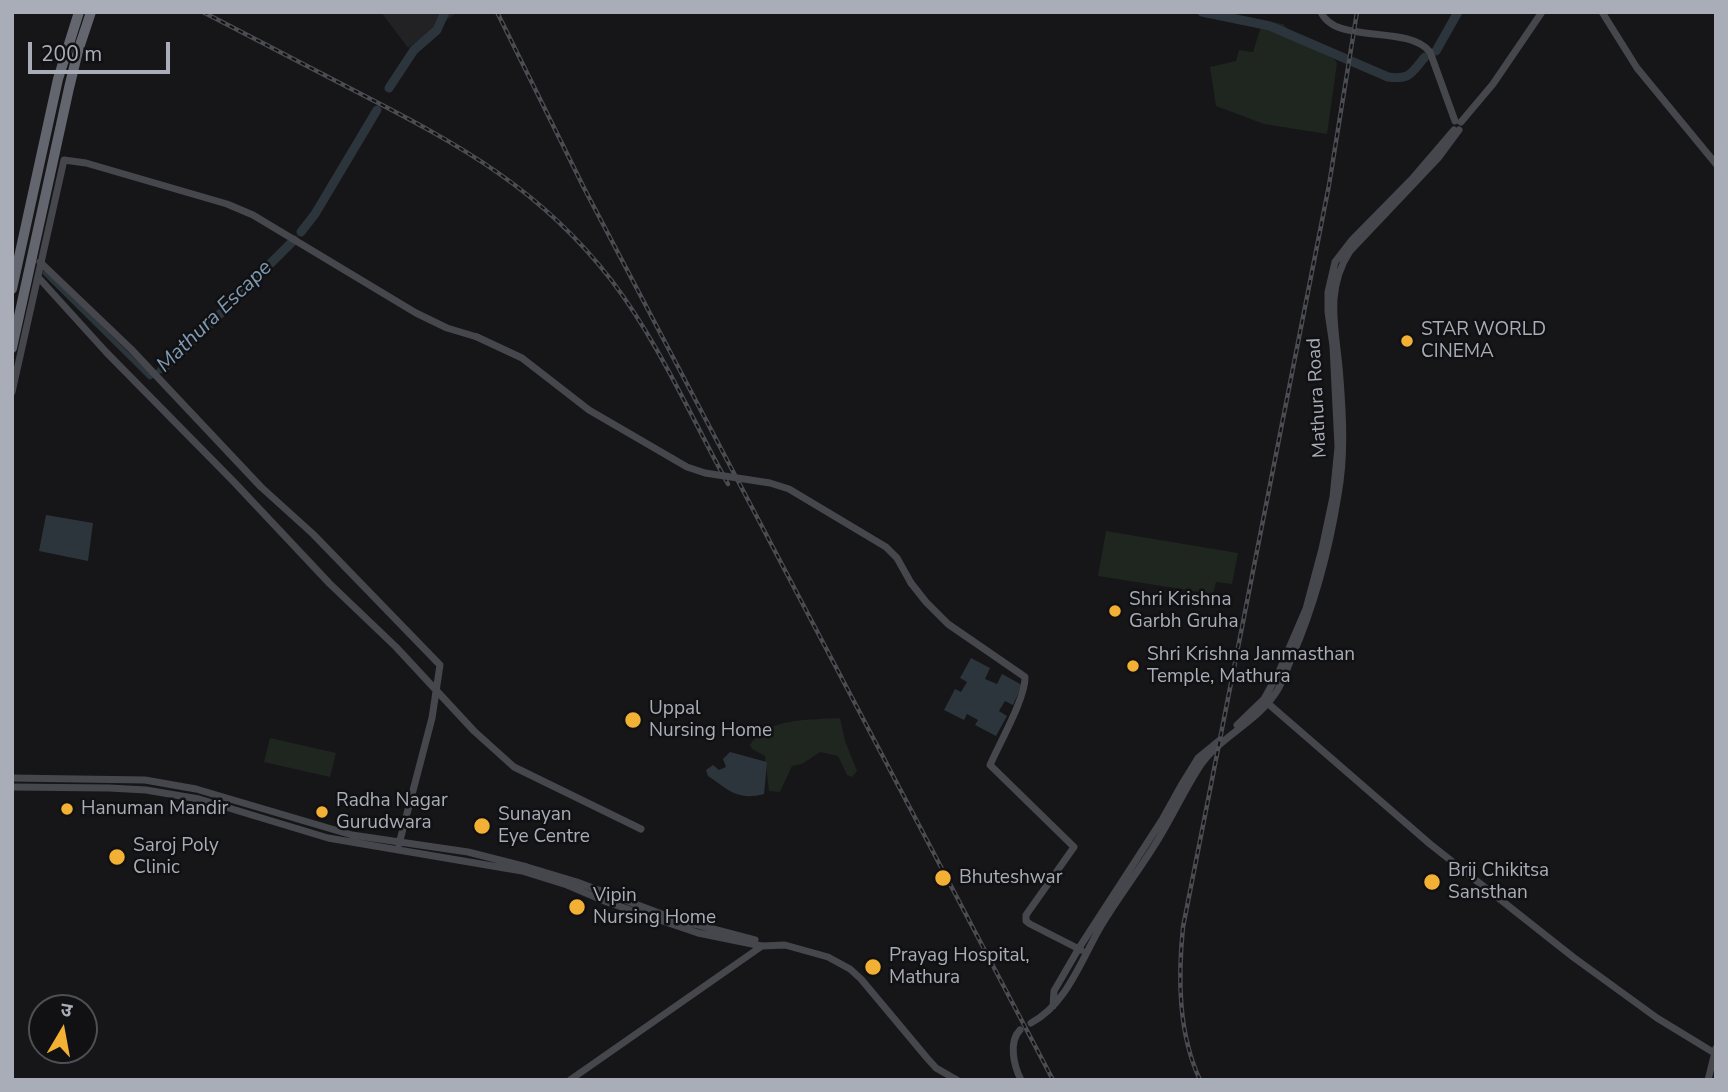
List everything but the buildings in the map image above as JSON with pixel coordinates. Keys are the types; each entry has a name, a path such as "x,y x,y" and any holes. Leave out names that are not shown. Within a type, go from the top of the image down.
{"highway":[{"path":"12,289 58,79 79,12"},
{"path":"12,348 69,88 91,12"}],"street":[{"path":"1321,12 1328,22 1340,28 1413,41 1426,46 1449,98 1457,125"},
{"path":"1327,12 1332,20 1398,33 1432,46 1440,64 1457,125"},
{"name":"Mathura Road","path":"1266,701 1277,690 1312,607 1325,561 1338,495 1343,438 1334,293 1341,264 1350,250 1409,186 1493,84 1542,12"},
{"path":"1602,12 1637,68 1716,164"},
{"path":"12,392 64,160 76,161 227,204 253,215 416,313 522,358 589,410 687,467 705,473 780,486 800,494 886,547 897,558 926,602 948,624 1025,677 1026,682 1014,713 990,765 1074,847 1026,915 1026,921 1083,950"},
{"name":"Mathura Road","path":"1266,701 1306,610 1333,497 1338,426 1328,312 1331,275 1340,253 1409,186"},
{"path":"40,262 162,380 244,470 313,534 440,665 426,746 399,846"},
{"path":"38,277 106,352 474,731 514,767 640,829"},
{"path":"1031,1023 1045,1016 1053,1006 1054,991 1083,950 1198,758 1266,701 1430,844 1573,957 1657,1018 1715,1052 1708,1080"},
{"path":"12,778 145,780 196,789 352,835 399,846"},
{"path":"12,787 109,788 178,795 328,838 468,852 577,882 675,919 764,944 785,945 828,957 850,969 936,1068 957,1080"},
{"path":"570,1080 764,944"},
{"path":"1020,1030 1013,1044 1013,1054 1021,1080"}],"shaded area":[{"path":"381,12 458,12 408,48"},
{"path":"1266,21 1283,24 1301,43 1337,63 1327,134 1264,124 1216,106 1210,67 1236,61 1239,50 1253,52"},
{"path":"46,515 93,523 88,561 39,551"},
{"path":"1106,531 1238,553 1232,584 1216,582 1213,594 1098,576"},
{"path":"971,658 990,668 985,679 997,684 1002,674 1022,685 1013,705 1005,701 999,711 1007,716 996,736 975,725 978,720 967,714 964,720 944,710 955,689 961,692 967,682 960,678"},
{"path":"840,718 845,741 857,771 852,777 847,775 838,756 820,752 802,764 792,766 780,792 769,791 765,756 750,745 757,736 767,729 790,722"},
{"path":"270,738 336,753 330,777 264,762"},
{"path":"730,752 767,762 764,794 740,795 708,776 706,770 713,765 719,770 726,767 723,759"}],"waterway":[{"name":"Mathura Escape","path":"389,88 414,50 437,30 445,12"},
{"name":"Mathura Escape","path":"1202,12 1270,26 1388,77 1406,76 1425,57"},
{"name":"Mathura Escape","path":"1436,51 1458,12"},
{"name":"Mathura Escape","path":"301,232 315,214 377,110"},
{"name":"Mathura Escape","path":"162,369 294,240"},
{"name":"Mathura Escape","path":"45,273 150,377 162,369"}],"railway":[{"path":"203,12 431,131 497,172 557,220 612,281 645,329 728,484"},
{"path":"497,12 584,188 1053,1080"},
{"path":"1200,1080 1187,1043 1181,1005 1183,927 1329,185 1357,12"}],"place":[{"name":"STAR WORLD CINEMA","path":"1407,341"},
{"name":"Shri Krishna Garbh Gruha","path":"1115,611"},
{"name":"Shri Krishna Janmasthan Temple, Mathura","path":"1133,666"},
{"name":"Uppal Nursing Home","path":"633,720"},
{"name":"Hanuman Mandir","path":"67,809"},
{"name":"Radha Nagar Gurudwara","path":"322,812"},
{"name":"Sunayan Eye Centre","path":"482,826"},
{"name":"Saroj Poly Clinic","path":"117,857"},
{"name":"Bhuteshwar","path":"943,878"},
{"name":"Brij Chikitsa Sansthan","path":"1432,882"},
{"name":"Vipin Nursing Home","path":"577,907"},
{"name":"Prayag Hospital, Mathura","path":"873,967"}]}
